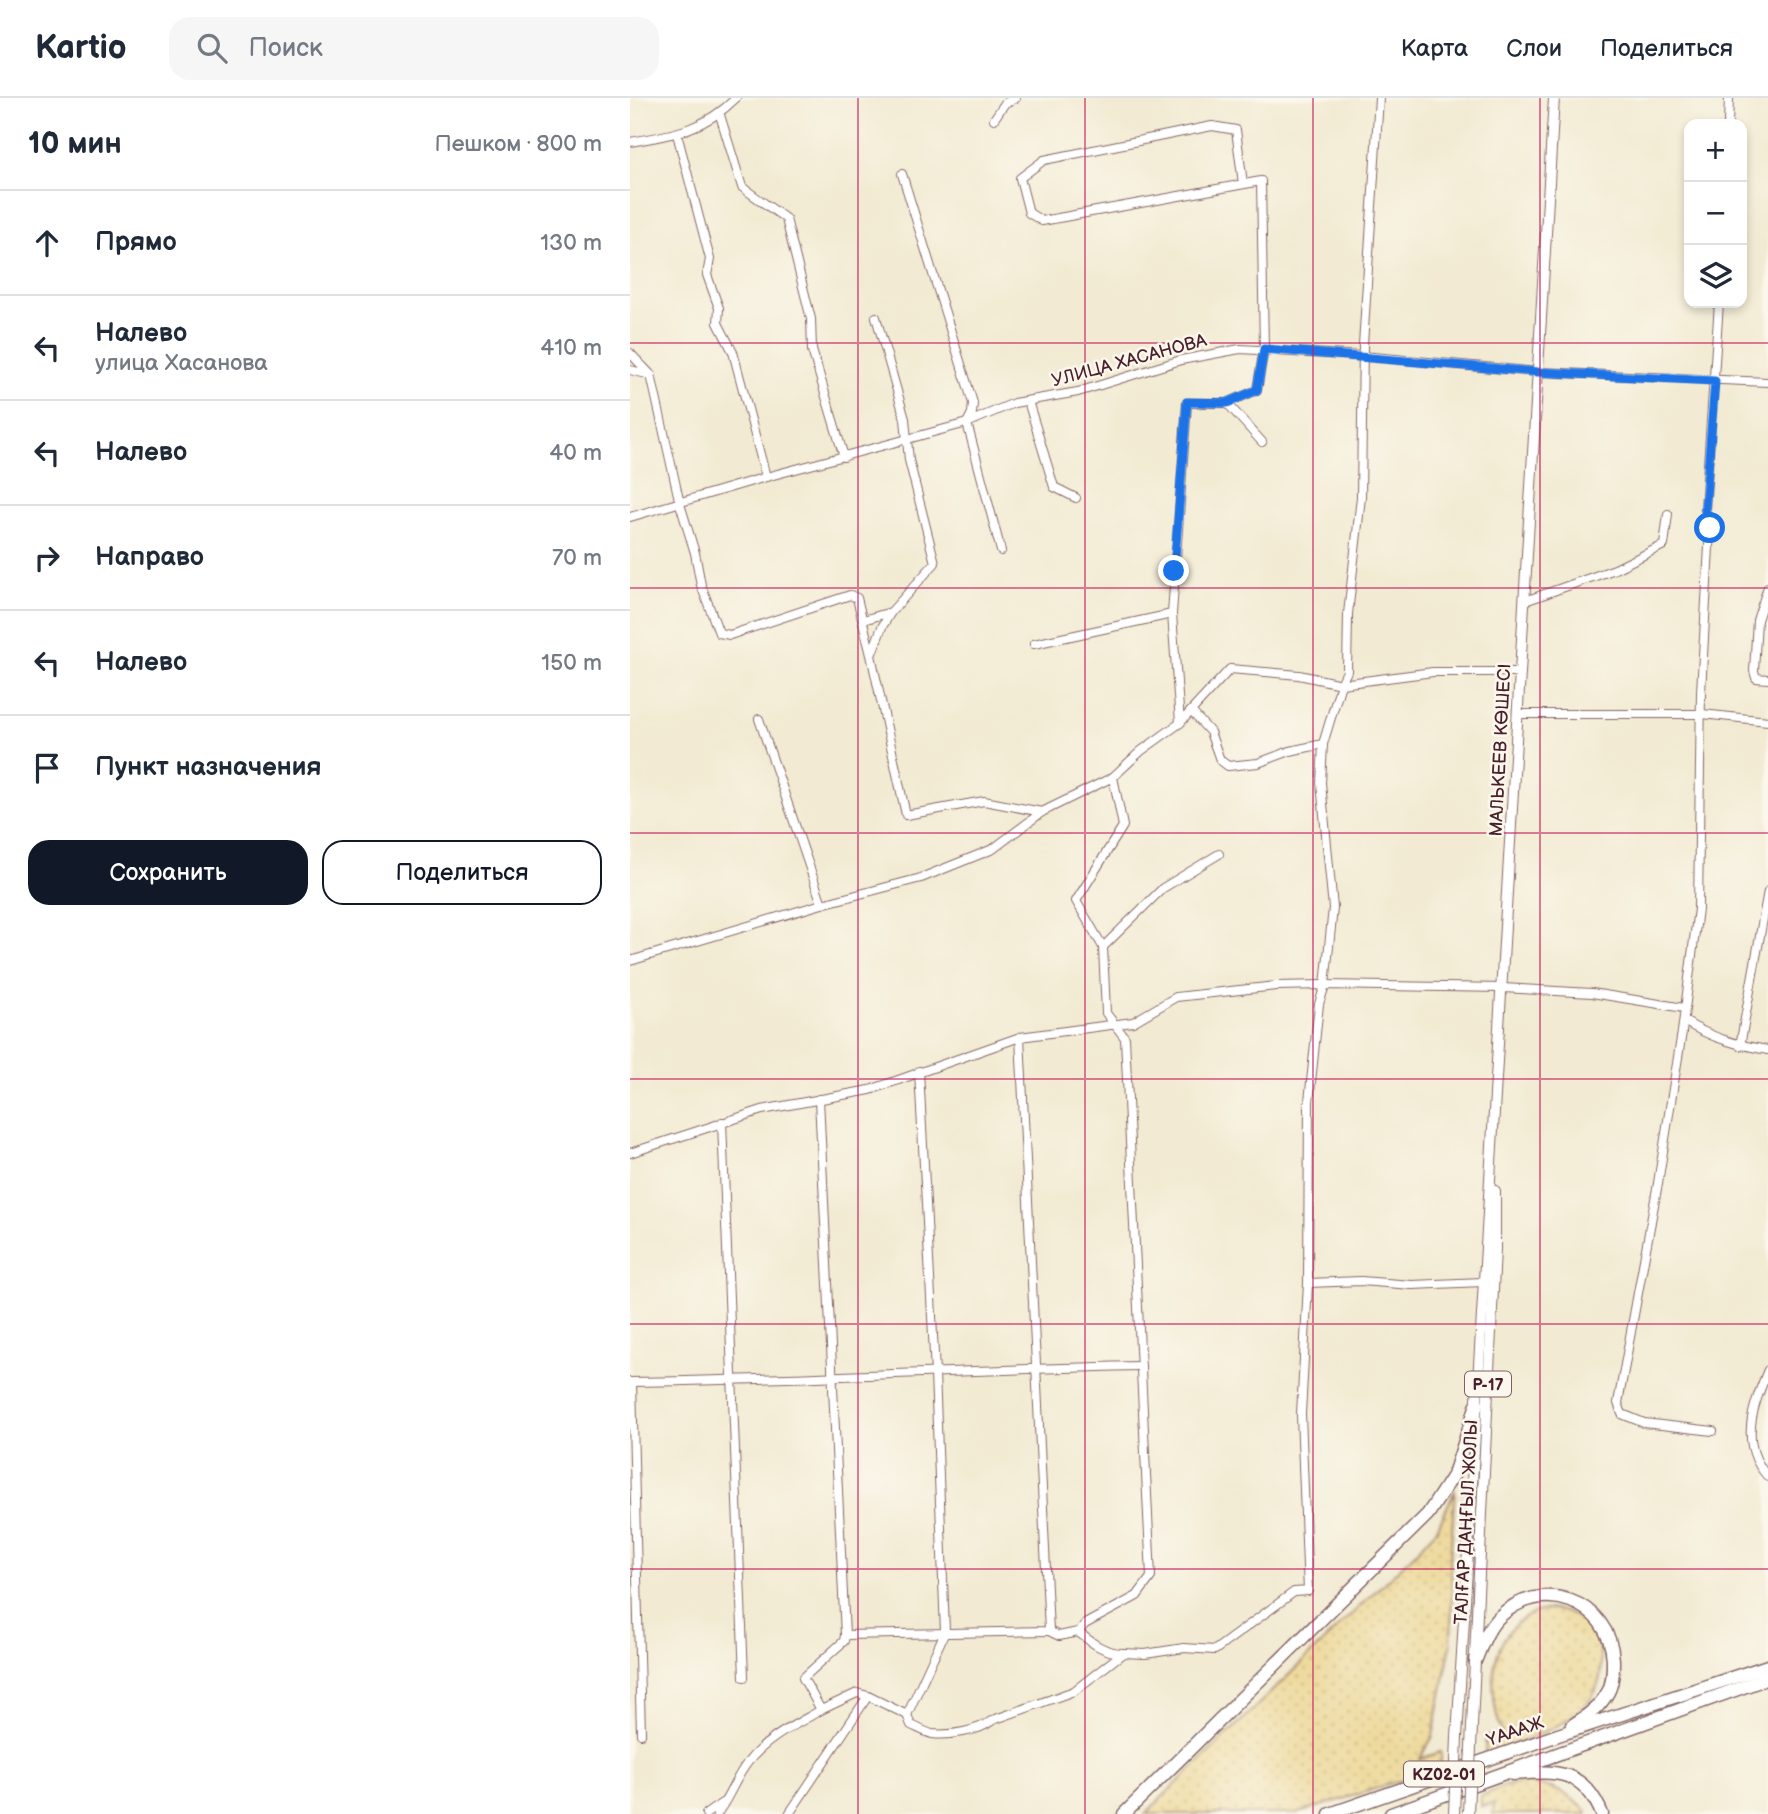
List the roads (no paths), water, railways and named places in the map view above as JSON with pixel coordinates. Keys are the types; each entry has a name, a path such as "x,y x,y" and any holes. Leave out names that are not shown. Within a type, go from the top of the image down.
{"highway":[{"path":"1124,1814 1428,1514 1454,1474 1477,1404"},
{"path":"1475,1661 1497,1619 1512,1607 1530,1599 1552,1596 1570,1600 1598,1619 1612,1650 1613,1672 1609,1691 1589,1714 1558,1735"},
{"name":"KZ02-01","path":"1715,1690 1768,1666"},
{"name":"KZ02-01","path":"1715,1690 1768,1678"},
{"name":"ҮАААЖ","path":"1330,1814 1558,1735 1715,1690"},
{"name":"ҮАААЖ","path":"1391,1814 1715,1690"},
{"path":"1498,1775 1554,1772 1567,1775 1592,1795 1602,1814"}],"main road":[{"name":"МАЛЬКЕЕВ КӨШЕСІ","path":"1477,1404 1554,98"},
{"name":"ТАЛҒАР ДАҢҒЫЛ ЖОЛЫ","path":"1468,1813 1495,1249 1495,1106"},
{"name":"ТАЛҒАР ДАҢҒЫЛ ЖОЛЫ","path":"1454,1814 1477,1404"}],"street":[{"path":"630,142 677,134 720,115 736,98"},
{"path":"994,119 1005,103 1016,98"},
{"path":"1078,1632 1093,1644 1112,1653 1145,1654 1184,1648 1215,1650 1294,1592 1308,1591 1301,1414 1308,1283 1309,1102 1319,1004 1325,985 1333,908 1321,783 1323,744 1340,684 1347,671 1348,614 1360,497 1362,356 1379,98"},
{"path":"1728,119 1729,98"},
{"path":"720,115 742,187 786,219 811,319 812,349 844,457"},
{"path":"1180,723 1172,614 1187,402 1227,403 1257,390 1264,349 1261,181 1042,221 1029,213 1020,178 1044,160 1212,125 1236,130 1243,184"},
{"path":"677,134 709,259 707,275 719,308 718,323 733,352 766,477"},
{"path":"902,174 973,403 967,424 1001,551"},
{"path":"1713,1431 1644,1423 1622,1415 1618,1403 1658,1183 1684,1021 1698,909 1702,714 1710,528 1705,509 1719,308"},
{"path":"871,655 891,612 935,563 909,460 905,419 876,317"},
{"name":"УЛИЦА ХАСАНОВА","path":"630,517 766,477 967,424 1014,403 1078,392 1181,360 1240,349 1362,356 1538,372 1768,382"},
{"path":"630,353 651,375 701,585 719,633 730,635 850,595 857,598 906,815 984,801 1042,812"},
{"path":"630,370 651,375"},
{"path":"1028,401 1054,488 1076,498"},
{"path":"1227,403 1262,442"},
{"path":"1525,601 1615,569 1664,545 1668,514"},
{"path":"1768,587 1757,620 1754,671 1756,678 1768,679"},
{"path":"863,620 891,612"},
{"path":"1034,644 1172,614"},
{"path":"630,961 822,904 922,878 993,849 1042,812 1113,777 1141,751 1180,723 1230,669 1299,675 1340,684 1433,672 1521,672"},
{"path":"1191,711 1210,732 1220,760 1228,766 1258,763 1290,751 1323,744"},
{"path":"1518,714 1702,714 1768,721"},
{"path":"759,719 822,904"},
{"path":"1113,777 1123,826 1076,901 1103,947 1106,1013 1125,1038"},
{"path":"1103,947 1163,888 1219,854"},
{"path":"1740,1046 1768,891"},
{"path":"630,1153 762,1110 870,1090 1020,1037 1133,1022 1176,997 1276,986 1503,988 1592,993 1684,1007"},
{"path":"1095,1028 1106,1013"},
{"path":"1684,1021 1707,1035 1740,1046 1768,1051"},
{"path":"845,1635 1049,1631 1059,1636 1078,1632 1086,1623 1138,1596 1151,1577 1125,1038 1133,1022"},
{"path":"1020,1037 1049,1631"},
{"path":"907,1715 945,1632 919,1071"},
{"path":"819,1099 845,1635 844,1641 803,1678 821,1710"},
{"path":"722,1122 744,1676"},
{"path":"1308,1283 1361,1280 1412,1285 1483,1282"},
{"path":"641,1734 631,1382 734,1381 834,1375 1141,1366"},
{"path":"1768,1370 1754,1405 1751,1428 1753,1458 1768,1477"},
{"path":"717,1814 728,1800 747,1763 768,1741 821,1710 857,1693 907,1715 911,1725 929,1733 947,1735 986,1725 993,1720 1074,1691 1123,1653"},
{"path":"789,1814 868,1696"},
{"path":"706,1814 728,1800"}]}
